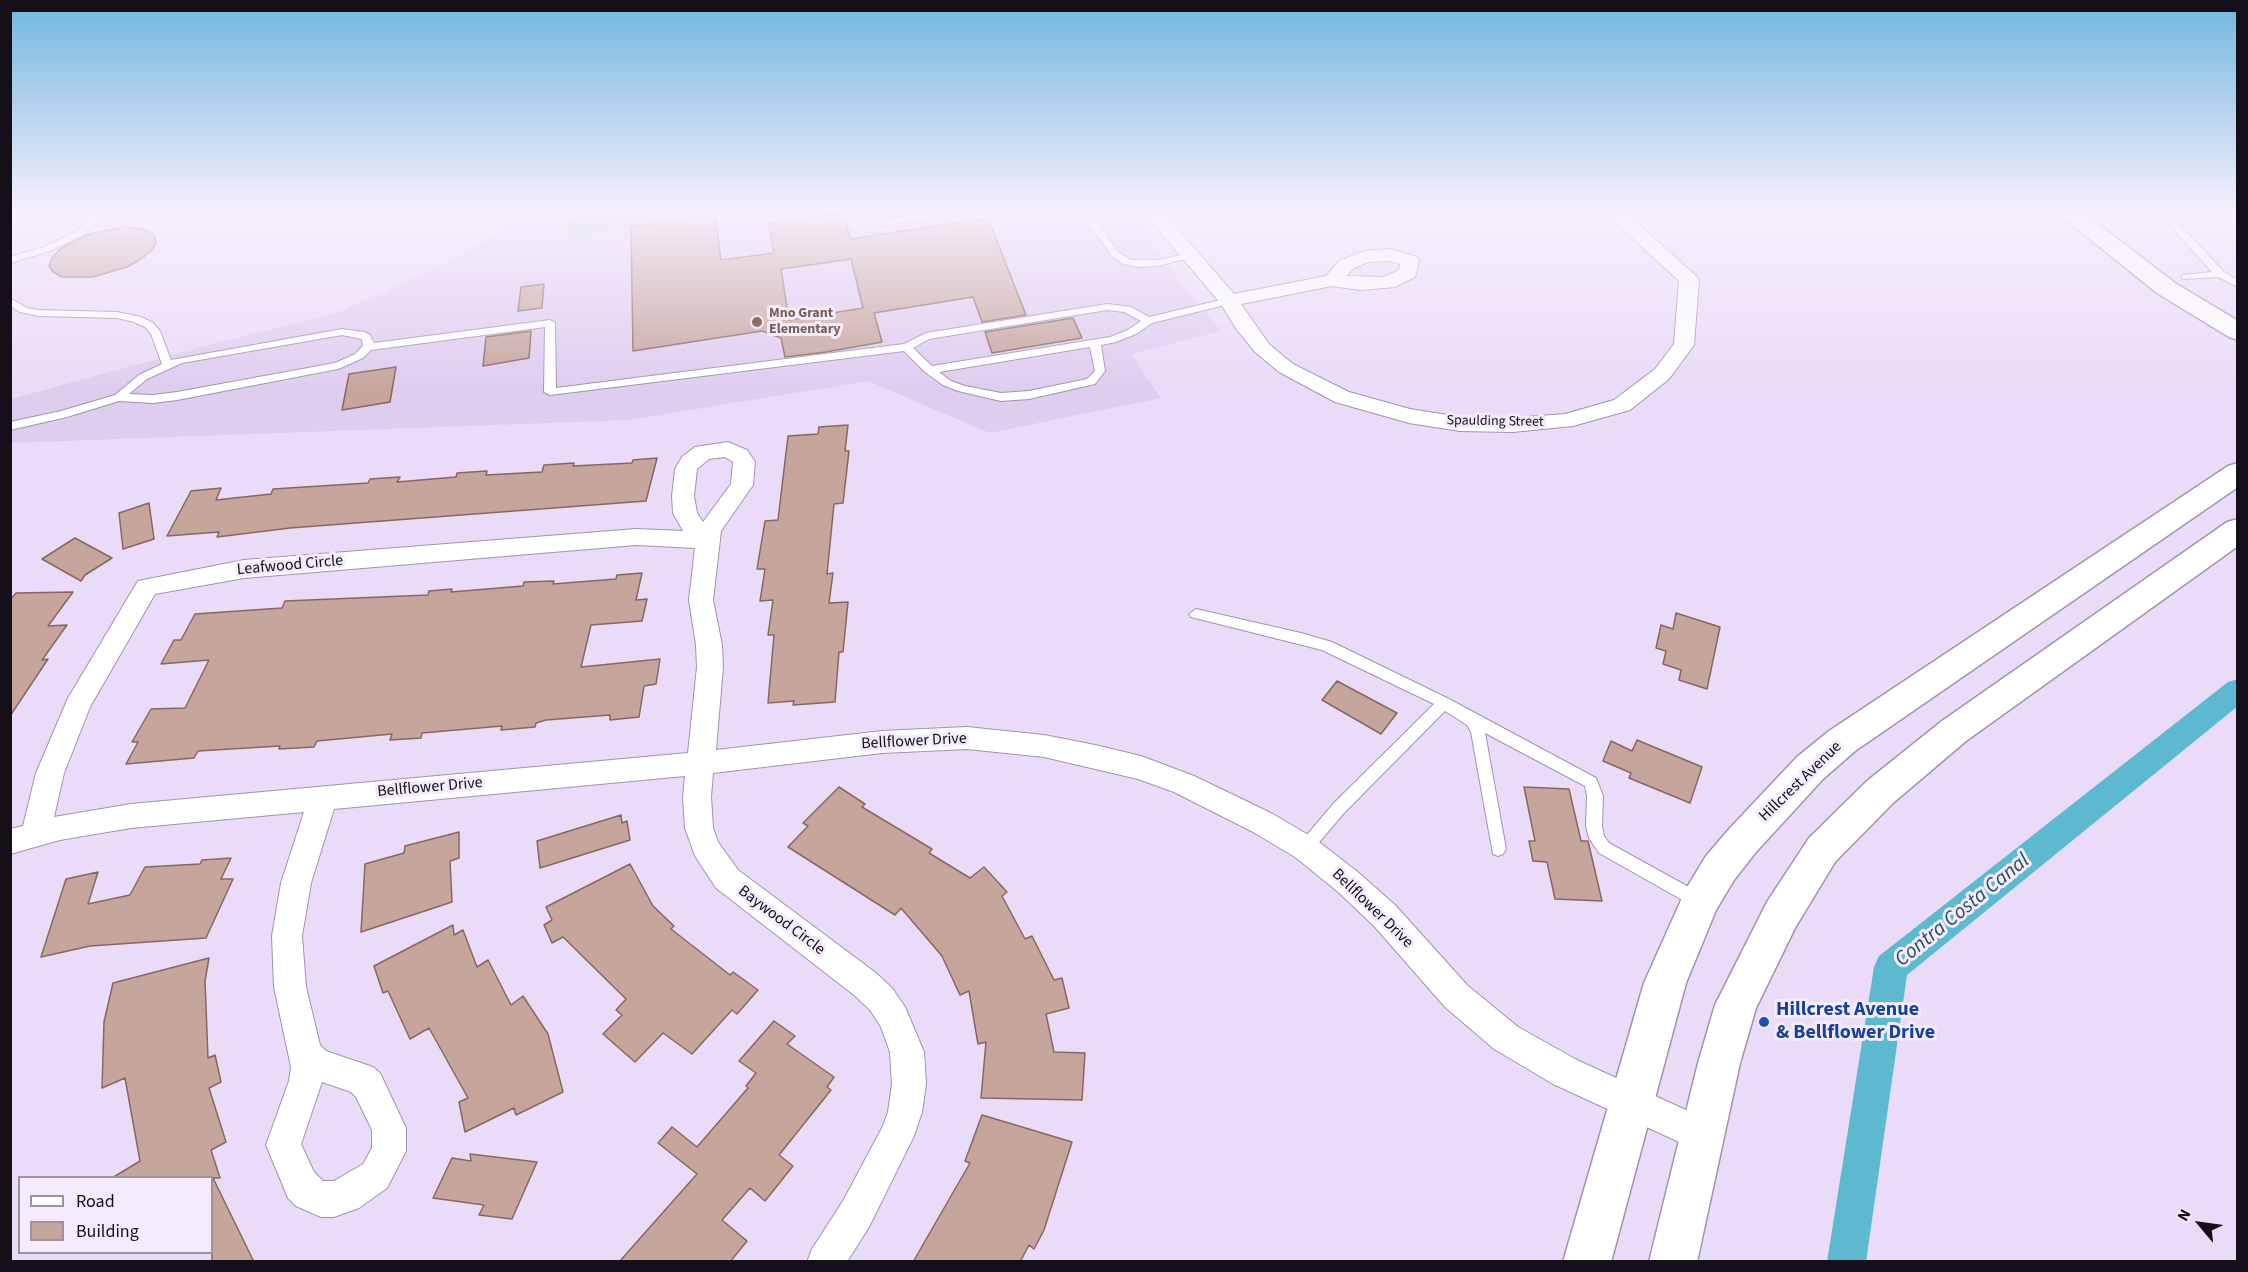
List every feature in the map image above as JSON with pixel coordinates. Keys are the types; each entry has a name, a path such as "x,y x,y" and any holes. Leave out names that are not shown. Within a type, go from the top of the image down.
{"main road":[{"path":"2143,270 2166,288 2238,332"},
{"path":"2177,270 2238,313"},
{"name":"Hillcrest Avenue","path":"1587,1262 1665,983 1700,901 1720,868 1743,840 1810,768 1842,741 2238,473"},
{"path":"1672,1262 1736,1005 1781,915 1822,850 1880,792 1954,731 2238,530"}],"street":[{"name":"Spaulding Street","path":"1203,270 1229,301 1244,326 1262,348 1286,368 1342,397 1408,416 1460,424 1513,425 1565,421 1622,405 1662,374 1684,345 1689,280 1678,270"},
{"path":"1229,301 1332,280"},
{"name":"Leafwood Circle","path":"23,838 77,705 147,587 244,569 309,563 645,536 706,540"},
{"name":"Baywood Circle","path":"706,540 701,600 709,645 710,667 697,802 699,828 705,847 714,864 727,879 873,992 894,1018 908,1052 909,1084 905,1112 897,1136 856,1214 825,1262"},
{"name":"Bellflower Drive","path":"23,838 131,816 699,763 932,738 967,738 1044,746 1141,768 1184,784 1263,823 1305,848 1348,882 1385,916 1456,996 1481,1020 1534,1056 1702,1135"},
{"path":"306,1055 290,987 287,936 291,904 304,850 323,797"}],"lane":[{"path":"2217,270 2238,284"},
{"path":"2186,277 2220,274"},
{"path":"929,370 1095,344 1121,337 1140,328 1148,321 1229,301"},
{"path":"10,302 24,310 38,313 117,315 137,319 149,325 156,333 167,363"},
{"path":"10,426 63,414 119,397 153,399 177,396 331,367 350,362 368,347 550,323 550,392 907,347 926,336 1107,307 1128,309 1148,321"},
{"path":"119,397 143,377 167,363 190,357 342,332 353,332 366,337 368,347"},
{"path":"907,347 929,370 947,383 1000,397 1039,393 1091,382 1100,371 1095,344"},
{"path":"1196,614 1327,646 1444,703 1585,778 1594,789 1594,826 1597,838 1604,848 1700,901"},
{"path":"1305,848 1339,808 1444,703"},
{"path":"1467,716 1473,721 1478,731 1498,849"}],"shaded area":[{"name":"Mno Grant Elementary","path":"431,270 1172,270 1221,331 1131,354 1161,398 990,433 868,381 629,420 11,443 11,399 340,312"}],"building":[{"path":"52,270 116,270 93,277 62,277"},
{"path":"632,270 781,270 789,320 863,308 854,270 1008,270 1026,315 982,322 973,297 874,313 882,342 826,352 785,357 781,338 762,331 633,351"},
{"path":"544,284 542,308 518,311 521,287"},
{"path":"1073,318 1082,338 992,353 985,332"},
{"path":"531,331 529,358 483,366 486,337"},
{"path":"396,367 390,402 342,410 349,374"},
{"path":"848,425 845,451 849,451 843,503 834,504 827,574 833,573 829,603 848,602 843,652 839,652 835,702 793,705 794,701 768,703 774,635 768,635 773,600 760,601 765,569 757,569 765,521 778,520 788,436 818,434 819,427"},
{"path":"657,458 646,501 290,528 217,537 219,532 167,536 191,491 221,488 216,500 271,494 273,489 368,483 370,479 400,477 397,482 456,477 457,473 487,471 486,475 542,472 544,465 632,463 633,460"},
{"path":"149,503 154,539 123,549 119,513"},
{"path":"75,538 112,558 85,575 81,581 42,559"},
{"path":"642,573 636,600 647,599 642,621 591,625 581,667 660,659 656,684 644,686 639,717 610,720 610,715 546,720 536,723 535,727 501,730 502,726 422,733 421,738 390,740 392,734 317,741 314,747 279,749 280,746 198,751 194,758 126,764 138,742 132,742 151,709 185,708 209,660 161,664 174,640 181,640 195,614 282,608 285,601 428,595 429,591 452,589 451,592 523,586 524,582 554,581 553,584 616,579 617,575"},
{"path":"73,592 48,626 67,625 42,660 48,659 10,716 10,600 16,593"},
{"path":"1676,613 1720,627 1707,689 1679,680 1681,670 1663,664 1666,651 1656,648 1661,625 1673,629"},
{"path":"1337,681 1397,713 1381,734 1322,700"},
{"path":"1637,740 1702,767 1690,803 1629,778 1631,773 1603,761 1611,741 1632,751"},
{"path":"839,787 865,804 862,807 932,849 929,853 970,878 984,867 1007,892 1002,896 1025,939 1032,936 1054,980 1062,978 1069,1008 1046,1014 1054,1052 1085,1053 1082,1100 981,1098 986,1042 978,1044 969,991 960,995 942,956 901,908 895,915 788,847 808,826 803,823"},
{"path":"1524,787 1569,789 1581,841 1588,841 1602,901 1555,899 1547,862 1533,861 1529,841 1535,841"},
{"path":"621,815 622,823 627,821 630,840 540,868 537,841"},
{"path":"459,832 459,858 450,861 452,902 361,932 365,864 404,853 405,846"},
{"path":"231,858 221,879 233,879 206,938 90,946 41,957 66,879 98,872 88,904 130,895 145,867 200,864 202,860"},
{"path":"630,864 653,906 674,926 671,929 730,975 733,972 758,990 737,1014 732,1010 692,1054 663,1033 635,1062 603,1034 622,1015 616,1010 626,999 563,937 552,943 544,925 552,920 546,907"},
{"path":"453,925 454,935 463,930 477,967 488,960 511,1005 523,996 548,1034 563,1092 516,1115 514,1108 465,1132 459,1102 468,1098 429,1028 410,1039 388,991 383,993 374,966"},
{"path":"209,958 205,981 208,1058 215,1055 221,1082 209,1088 226,1142 211,1150 220,1178 213,1178 213,1176 115,1176 140,1161 125,1078 102,1088 104,1022 113,983"},
{"path":"774,1021 795,1036 787,1044 834,1077 827,1087 831,1090 779,1155 793,1166 765,1201 750,1188 722,1220 747,1241 730,1262 619,1262 697,1174 658,1143 672,1127 697,1147 748,1088 746,1086 756,1073 739,1061"},
{"path":"982,1115 1072,1142 1044,1230 1034,1249 1029,1245 1020,1262 913,1262 970,1163 965,1161"},
{"path":"470,1154 537,1162 512,1219 479,1215 484,1205 433,1198 452,1158 471,1161"},
{"path":"213,1178 254,1262 212,1262 213,1254"}],"waterway":[{"name":"Contra Costa Canal","path":"1846,1262 1891,967 2238,690"}],"place":[{"name":"Mno Grant Elementary","path":"757,322"},
{"name":"Hillcrest Avenue & Bellflower Drive","path":"1764,1022"}]}
